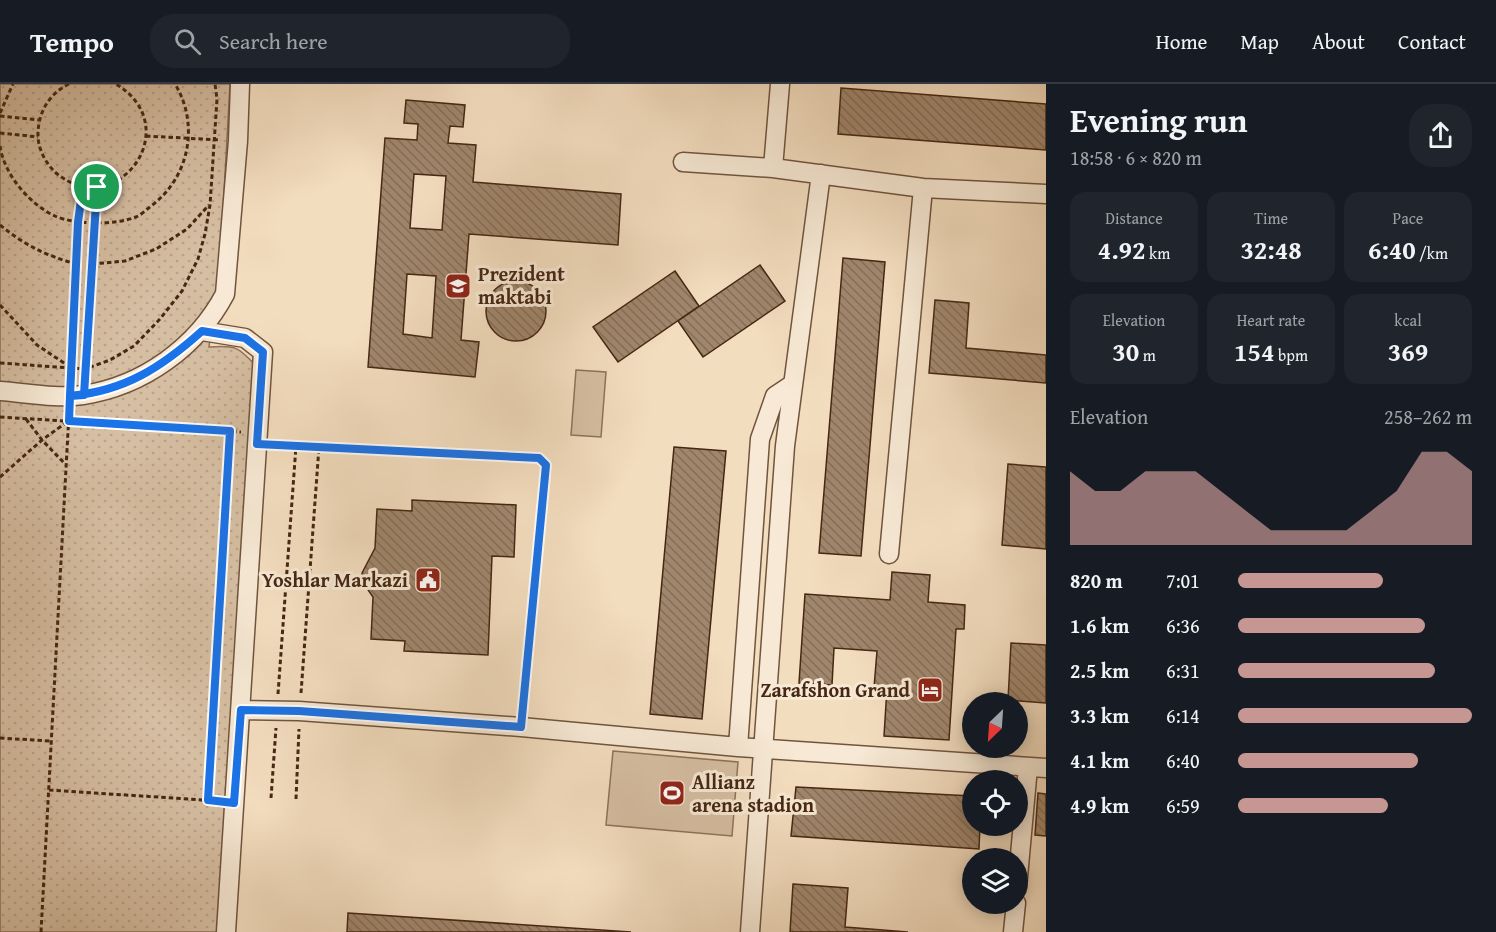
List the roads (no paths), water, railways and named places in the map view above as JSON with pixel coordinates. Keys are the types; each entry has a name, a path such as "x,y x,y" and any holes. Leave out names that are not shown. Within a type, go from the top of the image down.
{"street":[{"path":"0,391 77,396 117,388 148,373 180,351 202,331 215,314 225,294 238,141 240,84"},
{"path":"773,168 780,84"},
{"path":"683,162 773,168 923,188 1046,195"},
{"path":"750,932 785,446 821,174"},
{"path":"889,554 923,188"},
{"path":"202,331 245,338 263,352 226,932"},
{"path":"738,747 760,439 775,396 793,384"},
{"path":"241,710 299,711 521,727 763,749 1037,768 1024,848"},
{"path":"1013,932 1015,914"}],"place":[{"name":"Prezident maktabi","path":"458,286"},
{"name":"Yoshlar Markazi","path":"428,580"},
{"name":"Zarafshon Grand","path":"930,690"},
{"name":"Allianz arena stadion","path":"672,793"}]}
